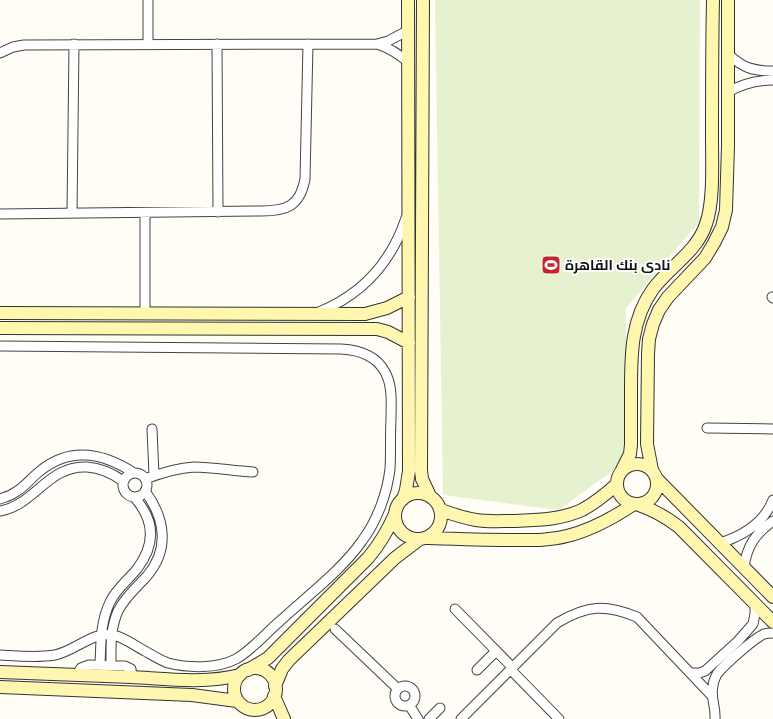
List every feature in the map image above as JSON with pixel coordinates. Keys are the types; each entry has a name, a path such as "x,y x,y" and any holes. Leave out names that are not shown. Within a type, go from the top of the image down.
{"street":[{"path":"148,0 148,44"},
{"path":"403,499 409,471 408,0"},
{"path":"423,0 421,470 422,480 430,496"},
{"path":"395,514 397,525 400,530 409,537 469,540 542,540 568,536 592,528 636,504 648,501 655,494 657,489 647,444 649,338 659,310 668,297 705,258 722,227 726,210 728,146 728,3 713,3 712,146 710,207 707,223 701,237 654,288 645,303 636,325 631,354 631,445 628,458 617,484 619,493 629,503 636,504 653,510 667,517 773,622"},
{"path":"0,53 13,47 24,45 377,44 394,39 408,30"},
{"path":"72,213 74,44"},
{"path":"217,44 218,212"},
{"path":"0,214 274,211 286,208 296,201 303,191 305,179 308,44"},
{"path":"377,44 389,48 399,54 408,63"},
{"path":"728,54 744,67 754,70 773,71"},
{"path":"728,92 754,81 773,80"},
{"path":"712,146 728,146"},
{"path":"314,314 332,307 349,297 379,270 392,252 402,232 409,211"},
{"path":"145,213 145,313"},
{"path":"0,313 365,314 387,308 409,297"},
{"path":"0,328 377,329 388,332 409,343"},
{"path":"0,346 341,348 367,354 377,362 385,372 390,383 391,396 390,469 378,514 362,541 348,558 266,634 236,659 216,665 196,666 168,662 121,638 111,635 101,635 56,655 0,656"},
{"path":"707,428 773,429"},
{"path":"152,429 154,476"},
{"path":"0,499 14,493 52,462 67,456 83,455 97,456 110,460 142,476 145,479 147,488 145,492 138,497 134,497"},
{"path":"622,470 637,464 647,467 772,595"},
{"path":"145,479 178,469 195,467 253,472"},
{"path":"0,510 22,502 57,474 69,468 98,468 124,481"},
{"path":"100,665 101,635 104,618 111,600 145,557 151,536 148,520 141,505 134,497 126,493 123,486 124,481 129,475 134,473"},
{"path":"441,510 476,520 540,520 562,517 582,510 601,499 617,484"},
{"path":"111,666 111,635 114,620 122,604 148,574 157,561 161,549 161,521 153,501 145,492"},
{"path":"249,709 259,710 268,705 275,691 282,669 289,660 395,558 407,548 431,535 439,526 441,521 441,510 435,500 430,496 419,493 413,493 403,499 399,503 385,535 368,558 268,658 244,672 235,683 235,696 237,700 261,719"},
{"path":"720,543 735,538 748,530 766,512 773,500"},
{"path":"744,567 747,549 756,536 773,521"},
{"path":"712,696 714,680 738,641 753,624 755,614 754,604"},
{"path":"461,719 557,623 572,614 588,609 604,608 621,610 637,617 712,696 715,704 714,719"},
{"path":"455,609 560,719"},
{"path":"335,629 398,689"},
{"path":"691,673 705,671 745,648 764,634 773,633"},
{"path":"477,670 496,651"},
{"path":"77,674 78,670 85,666 100,665 128,667 132,677"},
{"path":"0,672 210,680 226,678 258,669 263,670 271,677 284,719"},
{"path":"406,686 414,691 413,700 409,704 402,705 397,701 395,695 398,689 406,686"},
{"path":"0,687 192,695 237,700"},
{"path":"409,704 418,719"},
{"path":"429,719 440,708"}],"green space":[{"name":"نادى بنك القاهرة","path":"435,0 700,0 699,222 626,308 626,461 559,510 443,495"}],"place":[{"name":"نادى بنك القاهرة","path":"551,265"}]}
